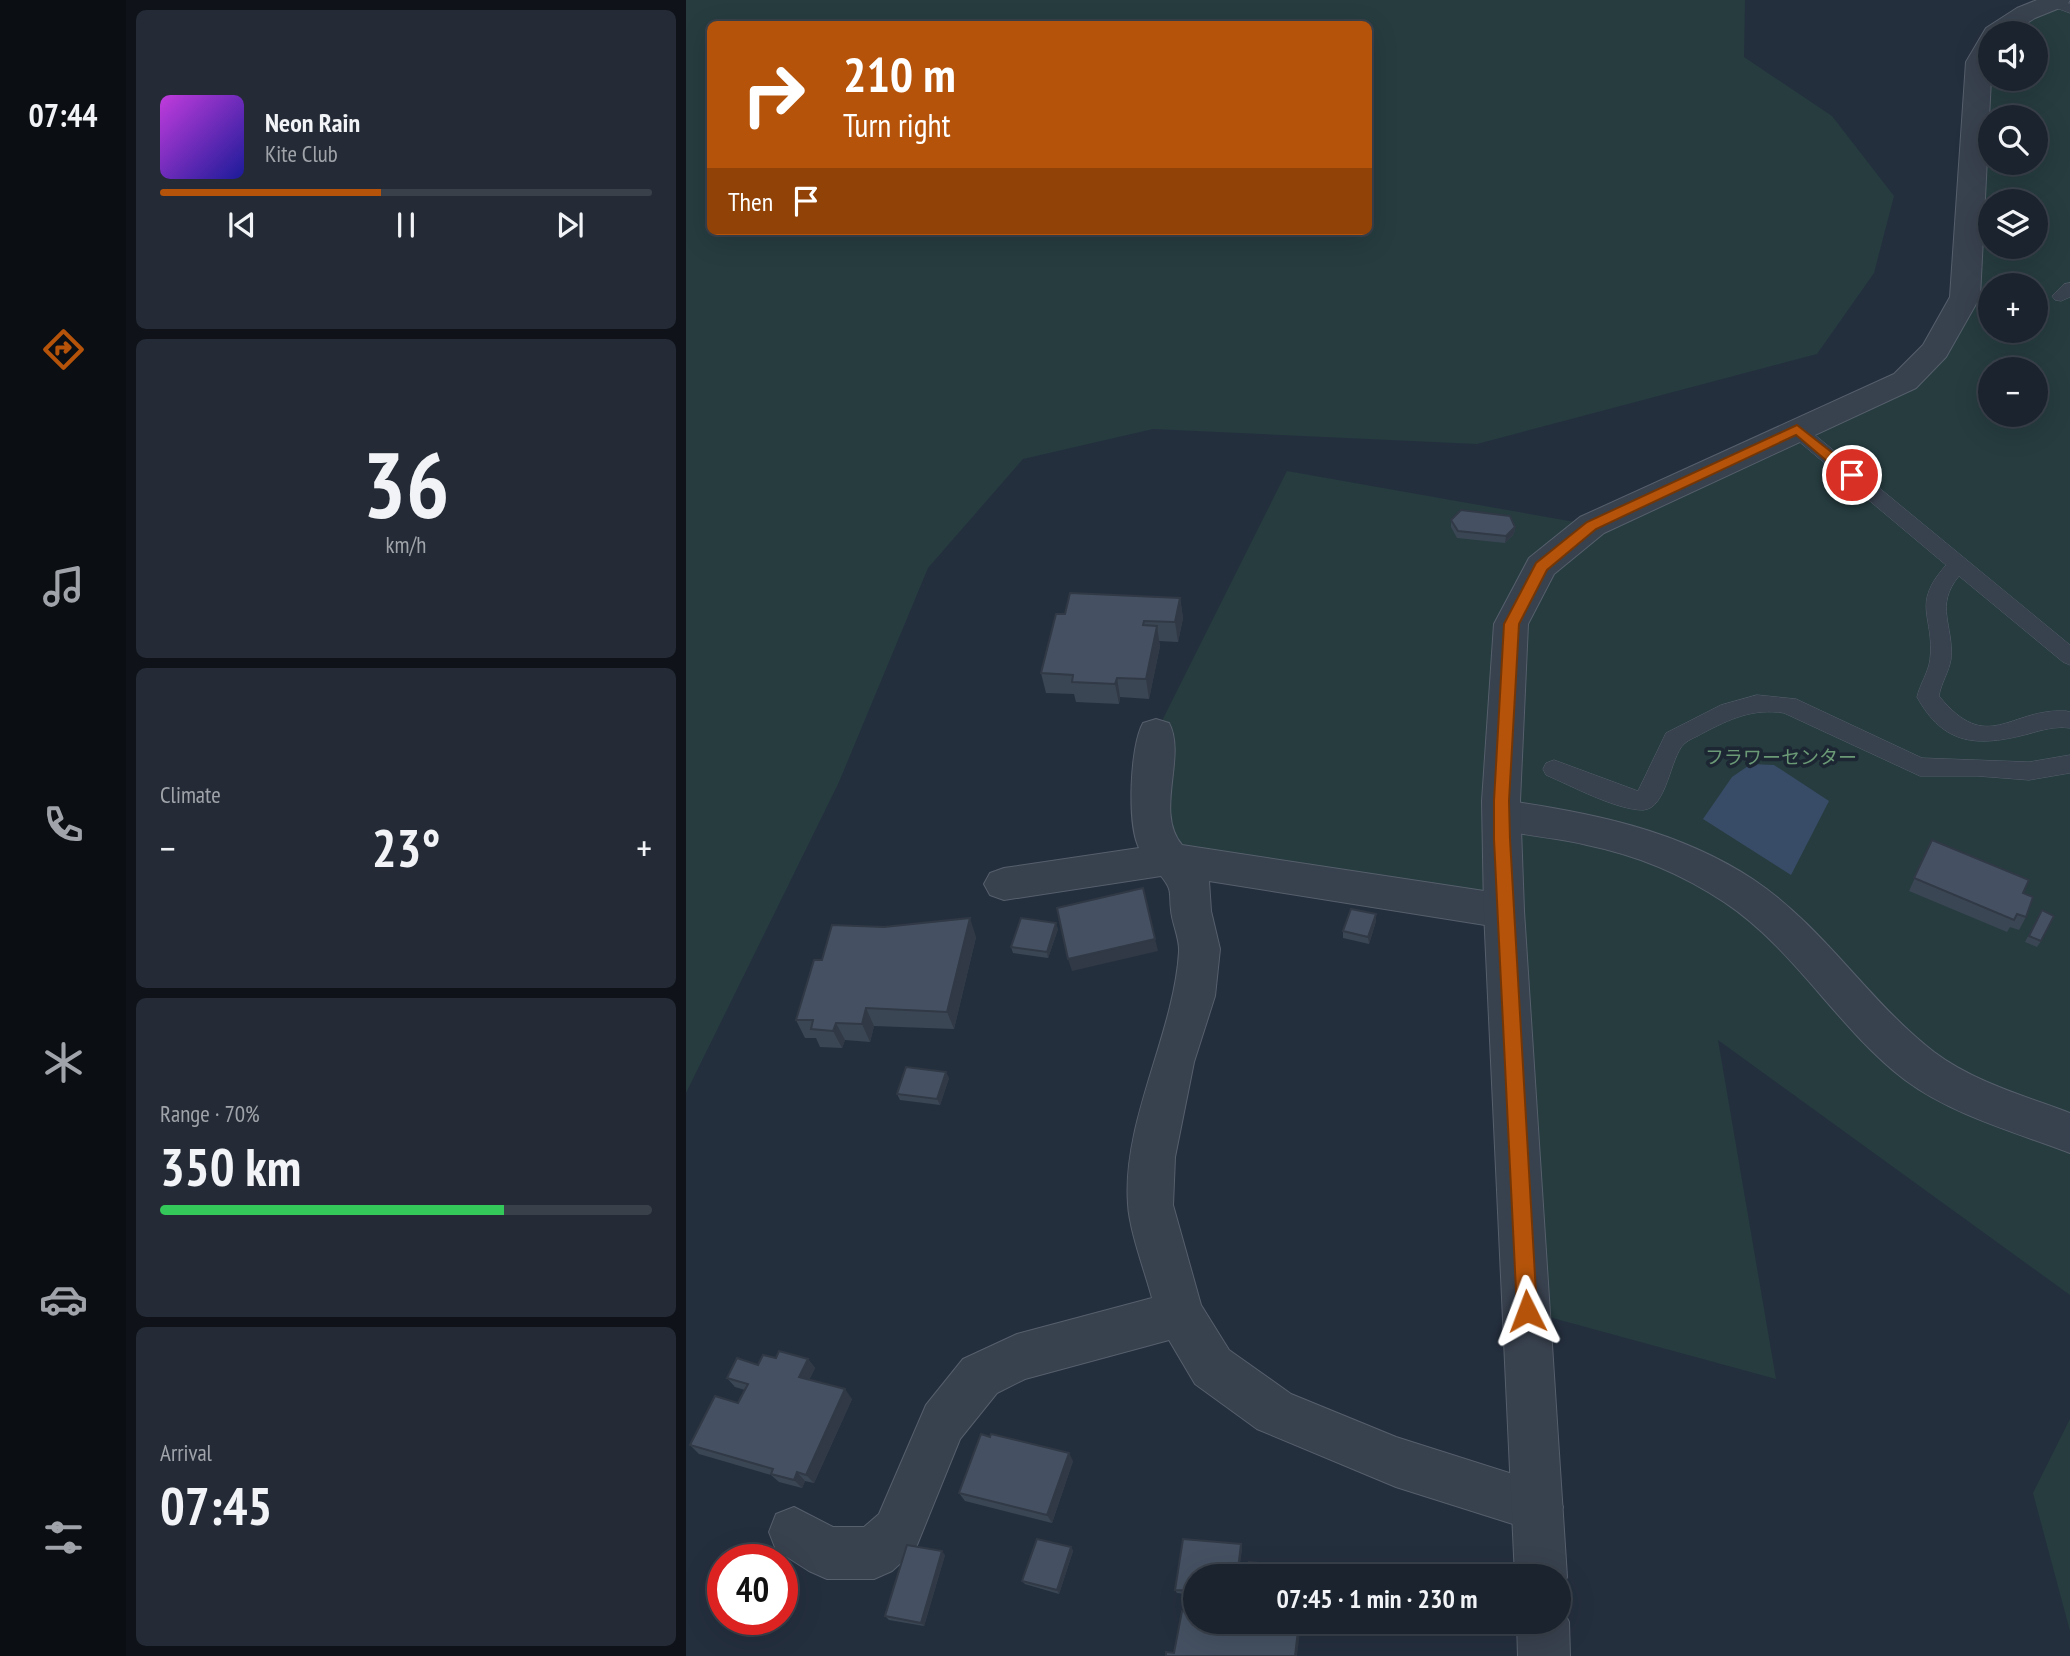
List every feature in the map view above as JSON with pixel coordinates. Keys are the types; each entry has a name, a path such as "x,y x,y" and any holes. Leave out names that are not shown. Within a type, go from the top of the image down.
{"street":[{"path":"2014,21 2026,13 2060,4"},
{"path":"1540,1564 1504,911 1502,815 1511,624 1541,566 1592,525 1905,381 1935,350 1965,297 1978,79"},
{"path":"1156,733 1151,799 1154,839 1191,885 1191,911 1200,949 1194,996 1173,1062 1153,1157 1150,1205 1180,1314 1212,1367 1274,1412 1396,1462 1538,1507"},
{"path":"1502,815 1563,822 1648,844 1745,893 1805,947 1880,1030 1922,1068 1958,1087 2070,1133"},
{"path":"1004,884 1170,859 1504,911"},
{"path":"794,1532 827,1553 874,1553 897,1532 943,1422 980,1376 1017,1358 1086,1336 1180,1314"},
{"path":"1543,1634 1544,1656"}],"lane":[{"path":"1797,430 2070,657"},
{"path":"1958,564 1945,578 1934,598 1933,611 1939,634 1940,663 1929,684 1928,697 1933,704 1966,734 1981,737 2054,718 2070,720"},
{"path":"1554,769 1620,796 1643,801 1651,792 1674,738 1747,703 1772,701 1788,705 1920,767 2029,771 2070,764"}],"green space":[{"path":"686,0 1745,0 1744,57 1832,116 1894,196 1874,273 1817,354 1477,444 1153,429 1023,459 928,568 839,782 686,1093"},
{"name":"フラワーセンター","path":"2070,0 2070,1295 1718,1040 1776,1379 1527,1311 1504,911 1170,859 1156,733 1287,471 1592,525 1905,381 1965,297 1979,175 2048,175 2048,105 1987,105 1989,91 2048,91 2048,21 2014,21 2026,13"},
{"path":"2070,1419 2070,1631 2033,1493"}],"water":[{"path":"1751,764 1774,765 1829,801 1791,875 1703,819 1732,777"}],"building":[{"path":"1461,510 1510,516 1515,527 1506,536 1458,531 1451,520"},
{"path":"1070,593 1180,598 1175,622 1144,621 1143,625 1157,626 1146,679 1117,678 1115,684 1072,682 1073,675 1041,673 1056,614 1065,614"},
{"path":"1932,840 2029,880 2023,893 2033,897 2026,917 2017,914 2014,920 1914,878"},
{"path":"1143,888 1155,939 1068,959 1057,908"},
{"path":"1351,909 1376,914 1368,937 1343,931"},
{"path":"2042,910 2054,916 2041,941 2029,936"},
{"path":"970,918 947,1012 866,1008 862,1024 836,1023 833,1031 811,1029 813,1020 796,1020 814,960 822,960 832,925 884,927"},
{"path":"1021,918 1056,923 1047,952 1011,947"},
{"path":"906,1067 946,1072 937,1099 897,1094"},
{"path":"779,1351 808,1359 799,1377 845,1389 806,1475 797,1472 794,1480 771,1474 773,1469 690,1445 715,1396 738,1403 748,1384 727,1378 737,1358 758,1365 763,1355 776,1358"},
{"path":"981,1434 990,1437 991,1434 1069,1453 1047,1515 959,1493"},
{"path":"1037,1539 1071,1547 1057,1590 1022,1581"},
{"path":"1183,1539 1241,1544 1239,1564 1183,1564 1183,1590 1175,1590"},
{"path":"907,1545 942,1551 921,1623 885,1616"},
{"path":"1182,1611 1183,1634 1298,1634 1295,1656 1166,1656 1166,1652 1174,1653"}],"route":[{"path":"1527,1311 1502,839 1511,624 1541,566 1592,525 1797,430 1852,475"}]}
